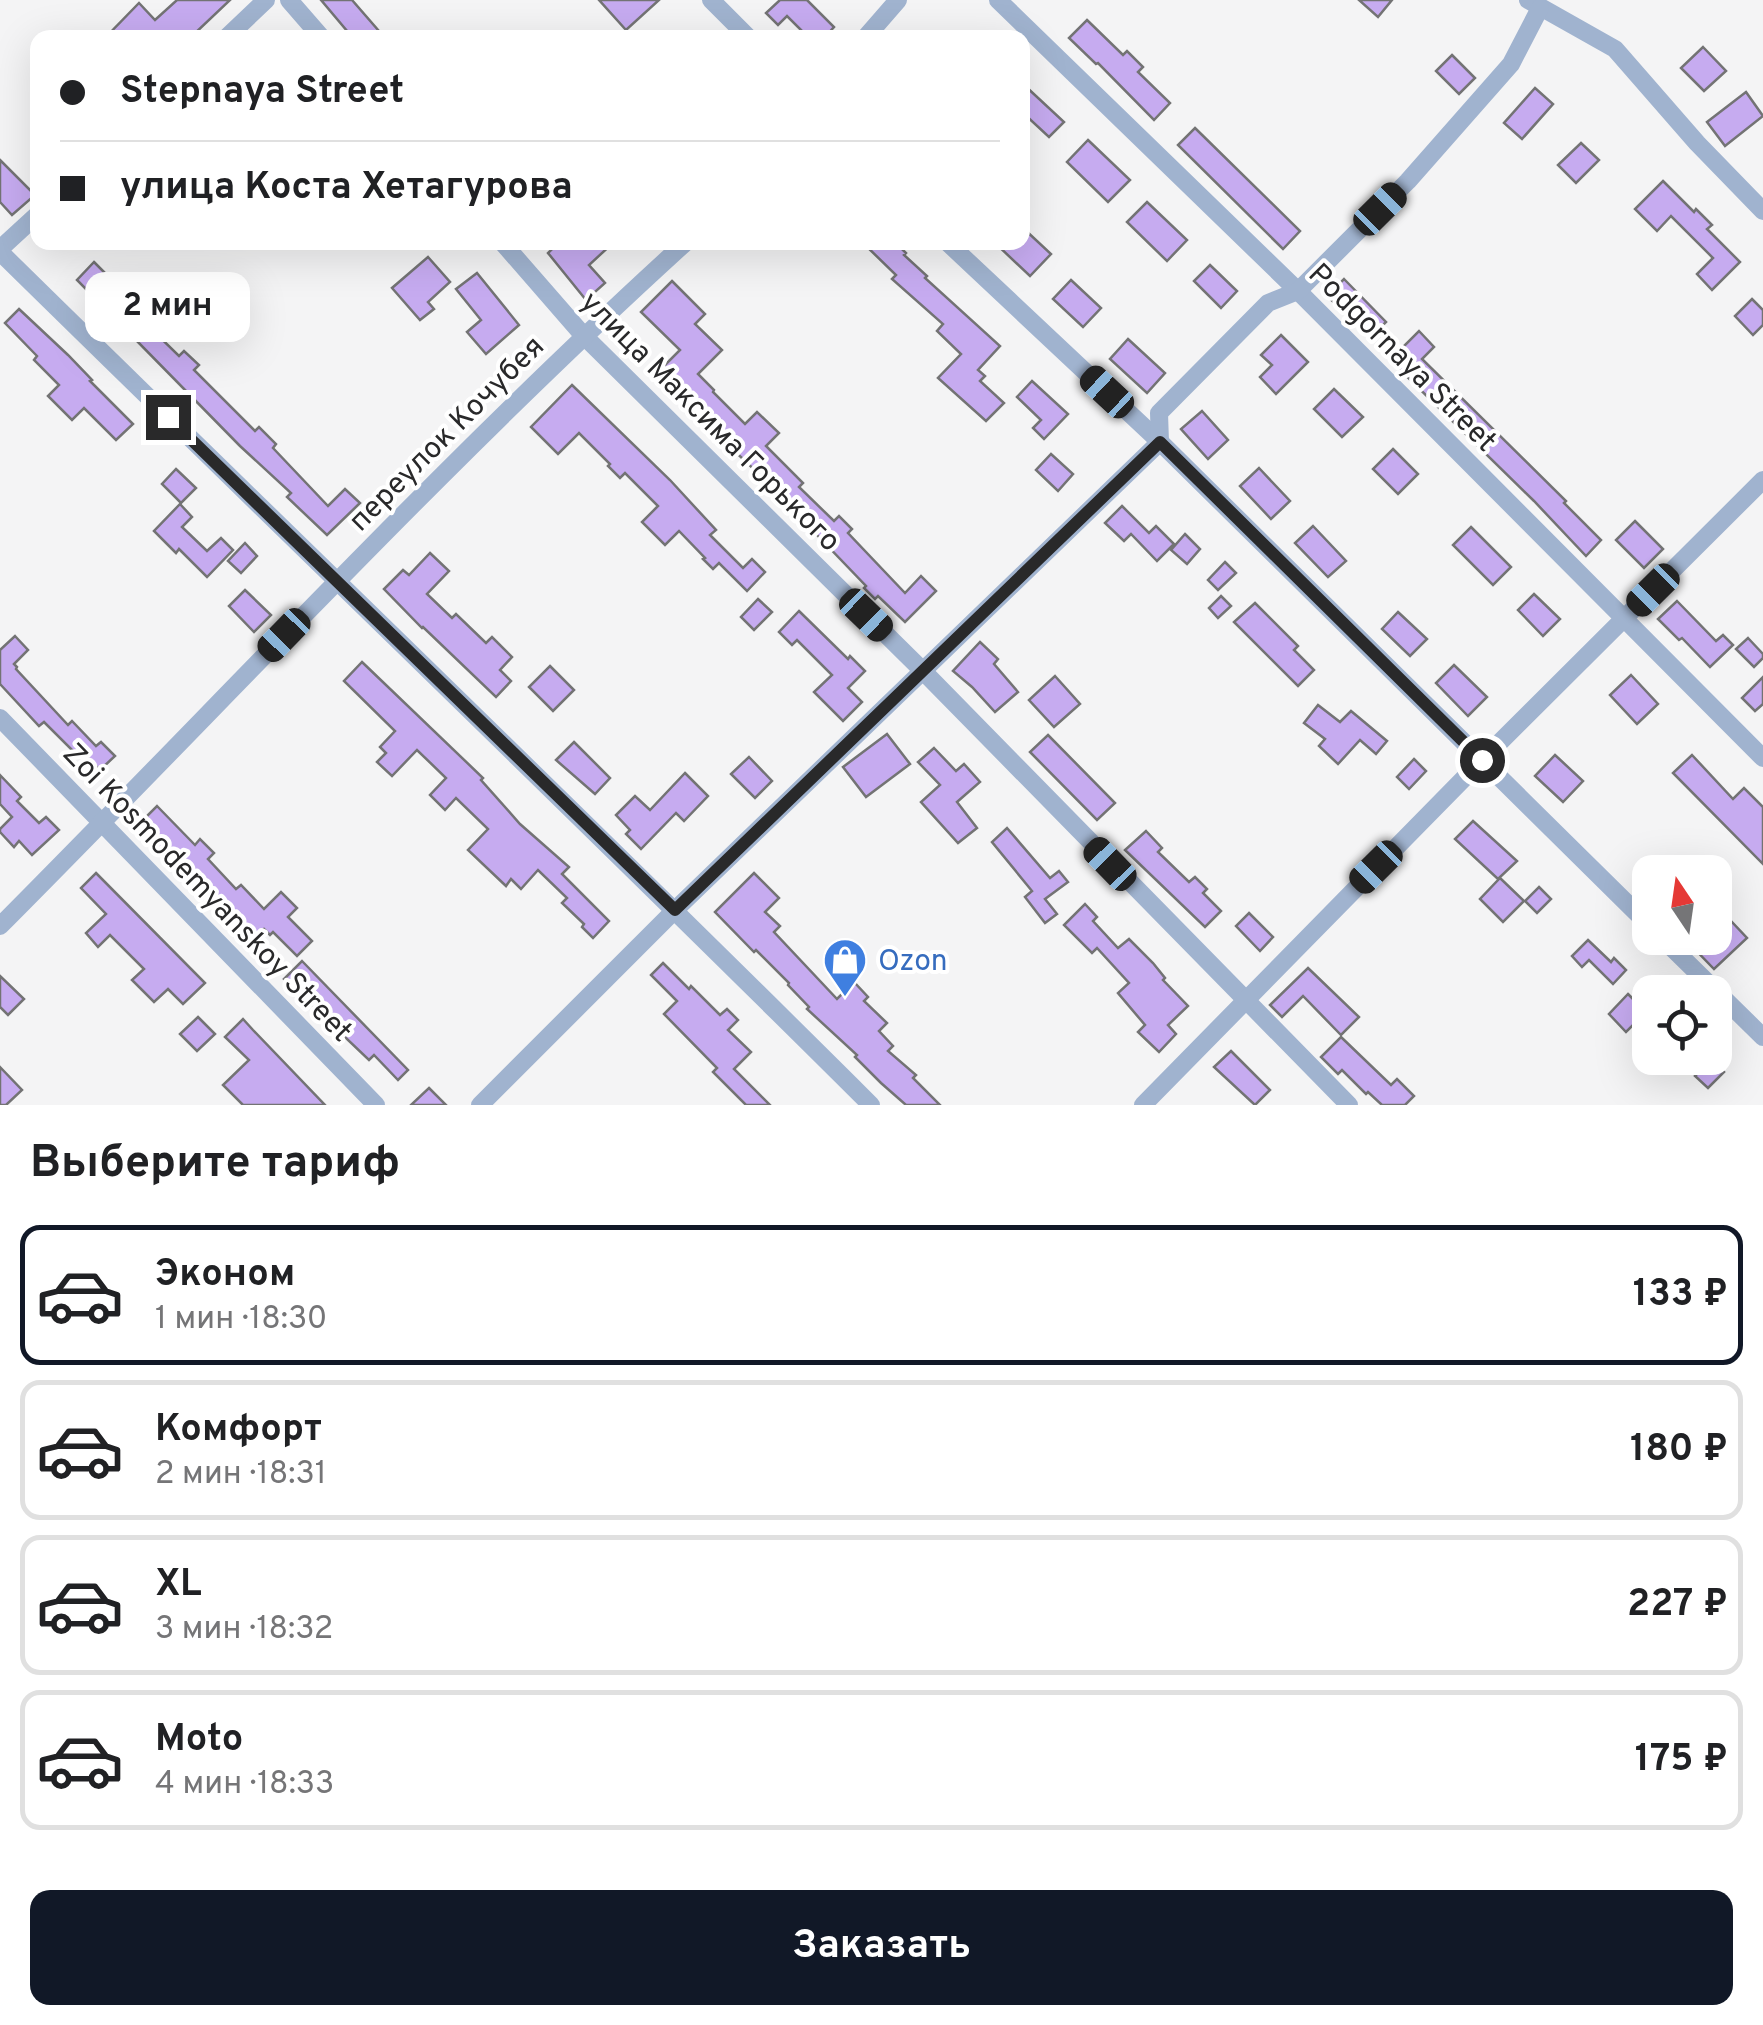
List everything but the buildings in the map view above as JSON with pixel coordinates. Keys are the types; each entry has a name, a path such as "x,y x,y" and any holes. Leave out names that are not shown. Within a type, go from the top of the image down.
{"street":[{"path":"234,30 266,0"},
{"path":"290,0 315,30"},
{"path":"710,0 741,30"},
{"path":"871,30 898,0"},
{"name":"Podgornaya Street","path":"998,0 1029,30"},
{"path":"480,1105 675,910 1160,442 1159,413 1268,304 1298,290 1408,182 1511,64 1534,4 1614,49 1763,211"},
{"name":"Podgornaya Street","path":"1030,31 1298,290 1763,758"},
{"path":"30,222 0,250 871,1105"},
{"name":"улица Максима Горького","path":"509,250 584,336 923,671 1349,1105"},
{"name":"переулок Кочубея","path":"0,926 335,582 584,336 677,250"},
{"path":"956,250 1160,442 1632,908"},
{"path":"1143,1105 1763,480"},
{"name":"Zoi Kosmodemyanskoy Street","path":"0,718 376,1105"},
{"path":"1679,955 1763,1038"}],"place":[{"name":"Ozon","path":"845,998"}],"route":[{"path":"168,417 675,910 1160,442 1482,760"}]}
